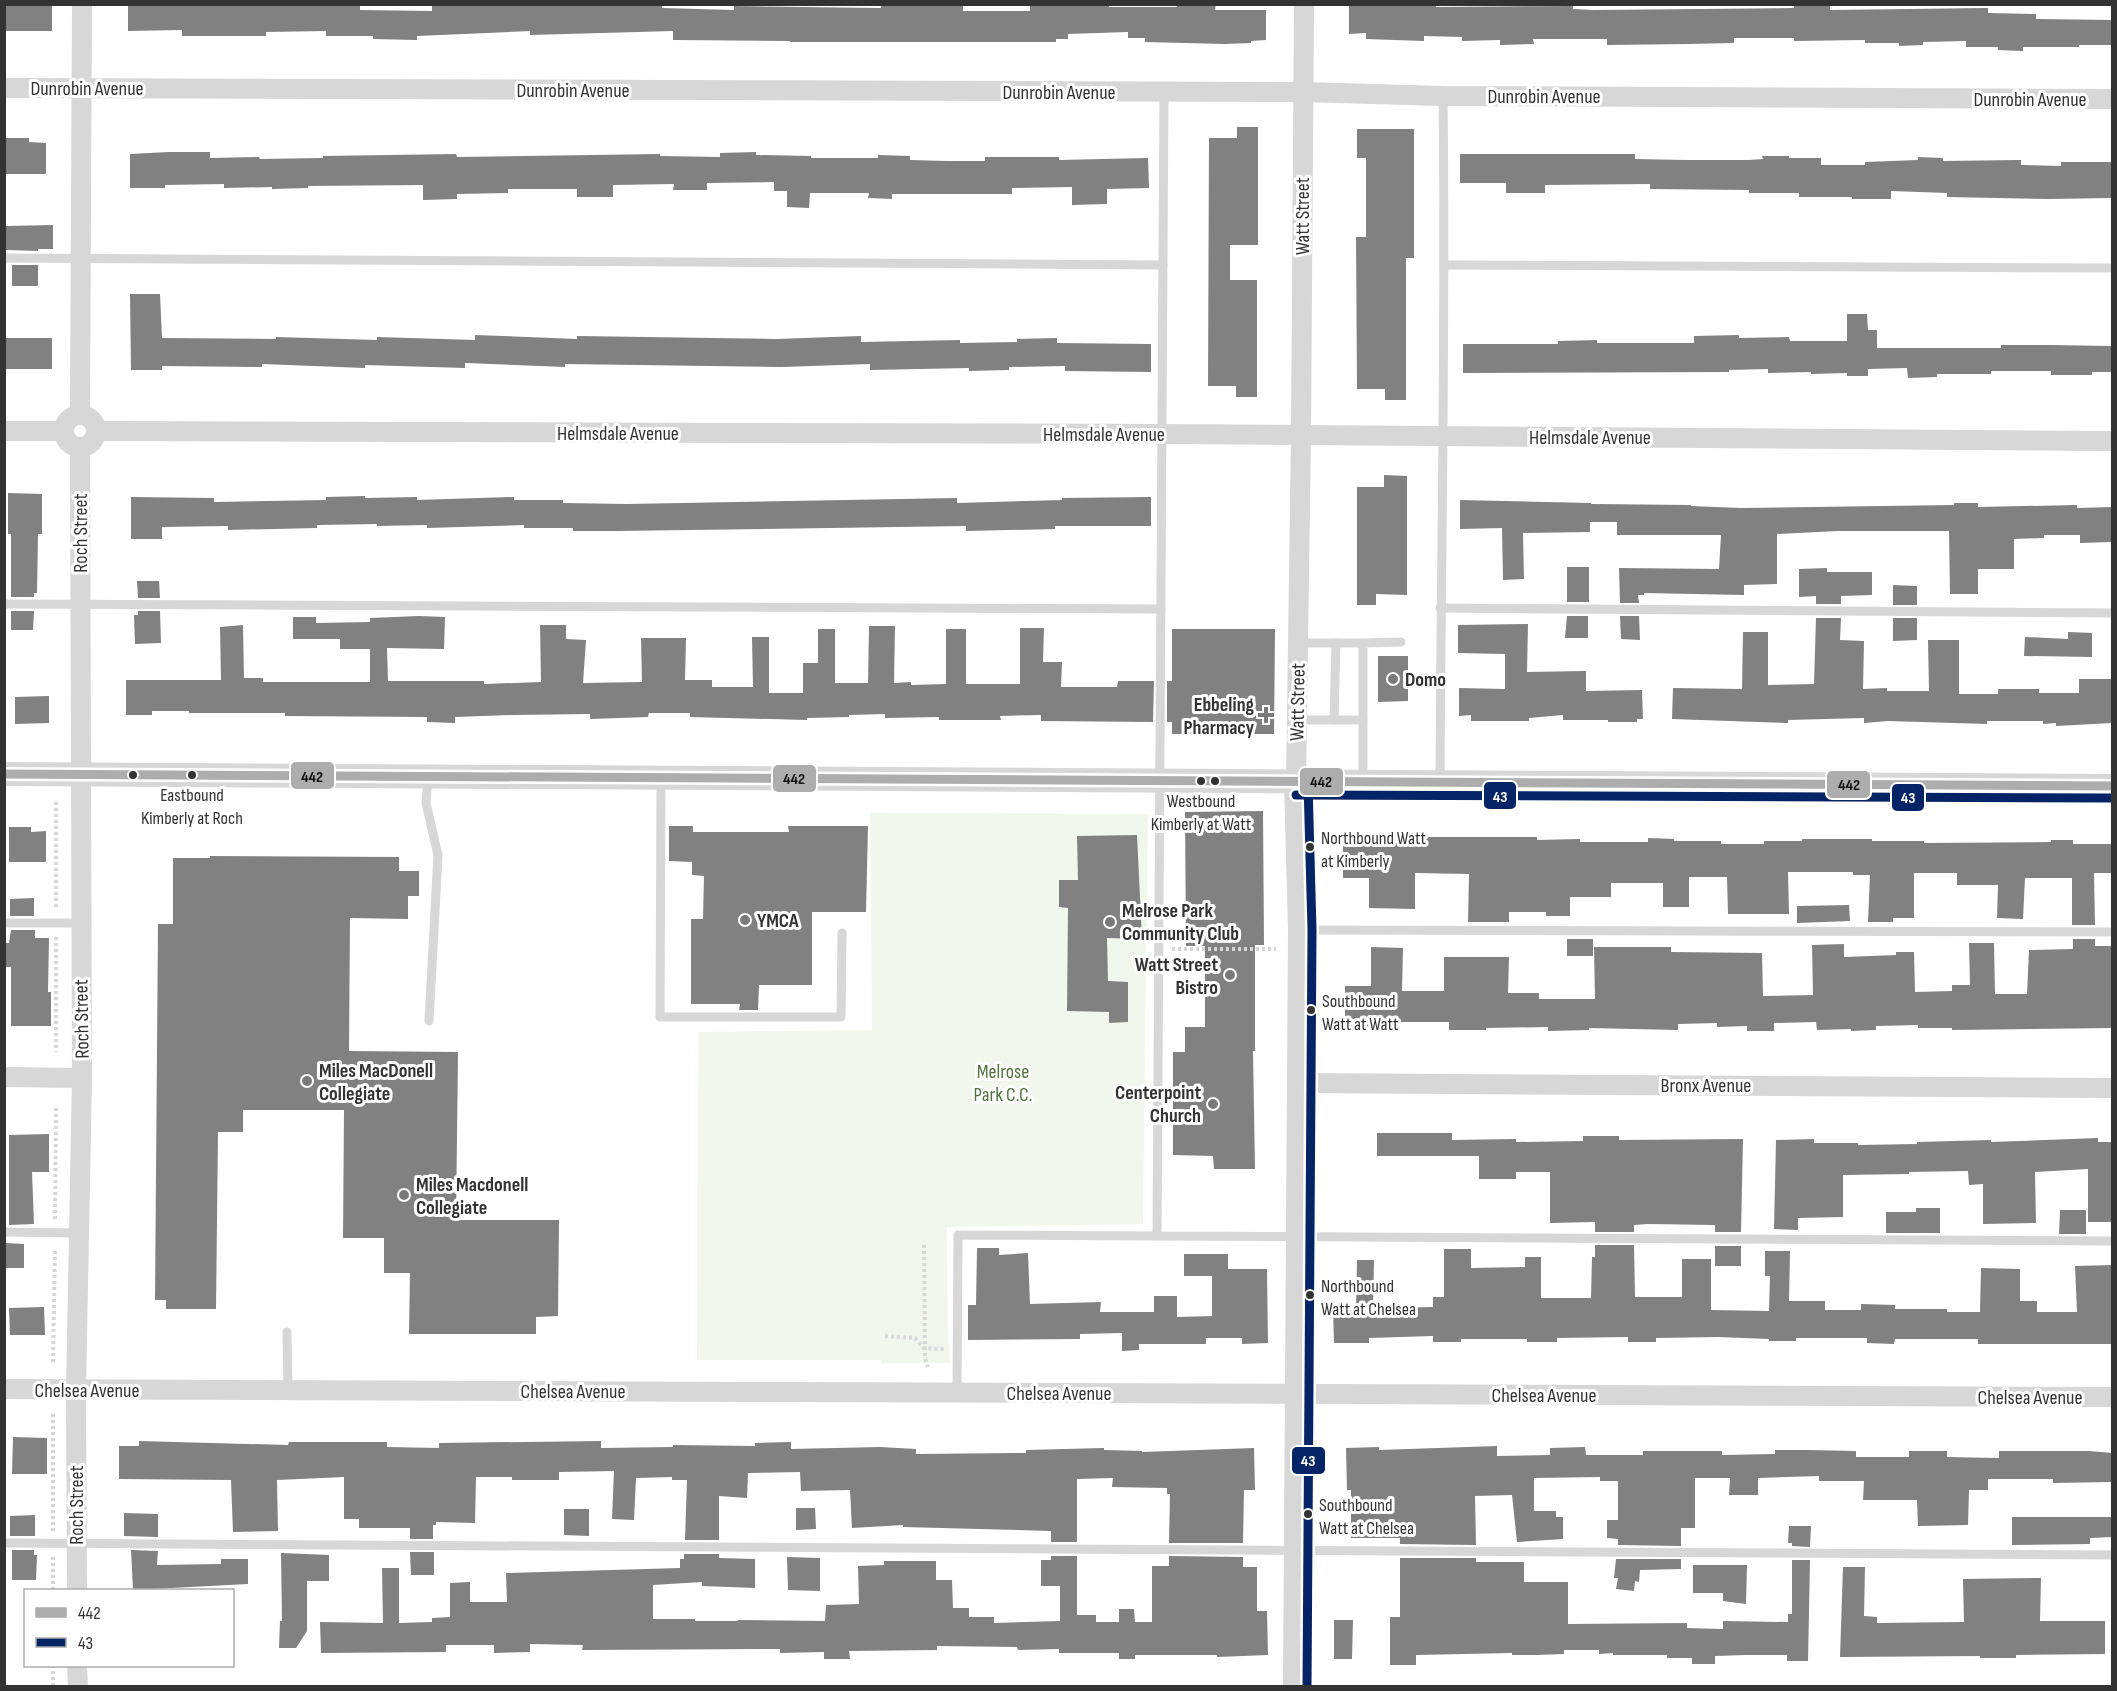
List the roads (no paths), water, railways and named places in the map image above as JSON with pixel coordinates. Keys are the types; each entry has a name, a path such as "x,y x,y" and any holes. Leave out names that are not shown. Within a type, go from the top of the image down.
{"street":[{"path":"80,415 82,4"},
{"name":"Watt Street","path":"1295,1686 1300,930 1296,783 1304,4"},
{"name":"Dunrobin Avenue","path":"4,88 1303,92 1443,96 2112,99"},
{"path":"80,415 93,421 96,431 93,441 80,448 67,441 64,431 67,421 73,416 80,415"},
{"path":"4,431 64,431"},
{"name":"Helmsdale Avenue","path":"96,431 1161,434 2112,441"},
{"name":"Roch Street","path":"77,1589 76,1390 81,1078 80,448"},
{"path":"4,774 2112,786"},
{"path":"4,1077 81,1078"},
{"name":"Bronx Avenue","path":"1299,1083 2112,1088"},
{"name":"Chelsea Avenue","path":"4,1389 2112,1397"},
{"path":"77,1667 78,1686"}],"lane":[{"path":"1157,1236 1164,92"},
{"path":"1440,783 1445,265 1443,96"},
{"path":"4,258 1163,265"},
{"path":"1445,265 2112,268"},
{"path":"4,604 1161,609"},
{"path":"1440,608 2112,613"},
{"path":"1298,643 1401,642"},
{"path":"1334,720 1336,643"},
{"path":"1363,643 1363,783"},
{"path":"1297,720 1363,720"},
{"path":"428,777 426,803 438,855 429,1021"},
{"path":"661,778 660,1017 841,1017 842,933"},
{"path":"4,923 80,923"},
{"path":"1300,930 2112,932"},
{"path":"4,1232 79,1233"},
{"path":"957,1392 958,1235 2112,1241"},
{"path":"287,1332 288,1390"},
{"path":"4,1543 2112,1555"}],"place":[{"name":"Domo","path":"1393,679"},
{"name":"Ebbeling Pharmacy","path":"1266,715"},
{"name":"Eastbound Kimberly at Roch","path":"192,775"},
{"name":"Westbound Kimberly at Watt","path":"1201,781"},
{"name":"Northbound Watt at Kimberly","path":"1310,847"},
{"name":"YMCA","path":"745,920"},
{"name":"Melrose Park Community Club","path":"1110,922"},
{"name":"Watt Street Bistro","path":"1230,975"},
{"name":"Southbound Watt at Watt","path":"1311,1010"},
{"name":"Miles MacDonell Collegiate","path":"307,1081"},
{"name":"Centerpoint Church","path":"1213,1104"},
{"name":"Miles Macdonell Collegiate","path":"404,1195"},
{"name":"Northbound Watt at Chelsea","path":"1310,1295"},
{"name":"Southbound Watt at Chelsea","path":"1308,1514"}],"park label":[{"name":"Melrose Park C.C.","path":"1003,1082"}]}
